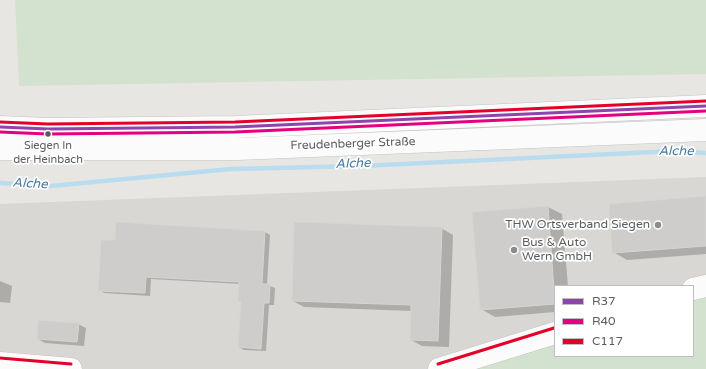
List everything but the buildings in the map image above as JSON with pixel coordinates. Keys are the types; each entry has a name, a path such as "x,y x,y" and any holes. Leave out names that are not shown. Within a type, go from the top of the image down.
{"main road":[{"name":"Freudenberger Straße","path":"0,128 48,129 235,127 706,106"},
{"name":"Freudenberger Straße","path":"0,149 238,149 706,130"},
{"path":"694,289 706,286"},
{"path":"439,369 554,333"},
{"path":"0,362 71,369"}],"shaded area":[{"path":"706,177 706,286 554,285 554,333 439,369 71,369 0,363 0,204"}],"green space":[{"path":"15,0 706,0 706,74 19,86"},
{"path":"706,286 706,369 439,369 554,333 554,357 694,357 694,289"}],"waterway":[{"name":"Alche","path":"0,183 51,186 231,169 361,166 675,151 706,153"}],"transit line":[{"name":"C117","path":"0,122 48,124 235,122 706,101"},
{"name":"R37","path":"0,127 48,129 235,127 706,106"},
{"name":"R40","path":"0,132 48,134 235,132 706,111"},
{"name":"C117","path":"438,364 554,328"},
{"name":"C117","path":"0,358 71,364"}],"place":[{"name":"Siegen In der Heinbach","path":"48,134"},
{"name":"THW Ortsverband Siegen","path":"658,225"},
{"name":"Bus & Auto Wern GmbH","path":"514,250"}]}
